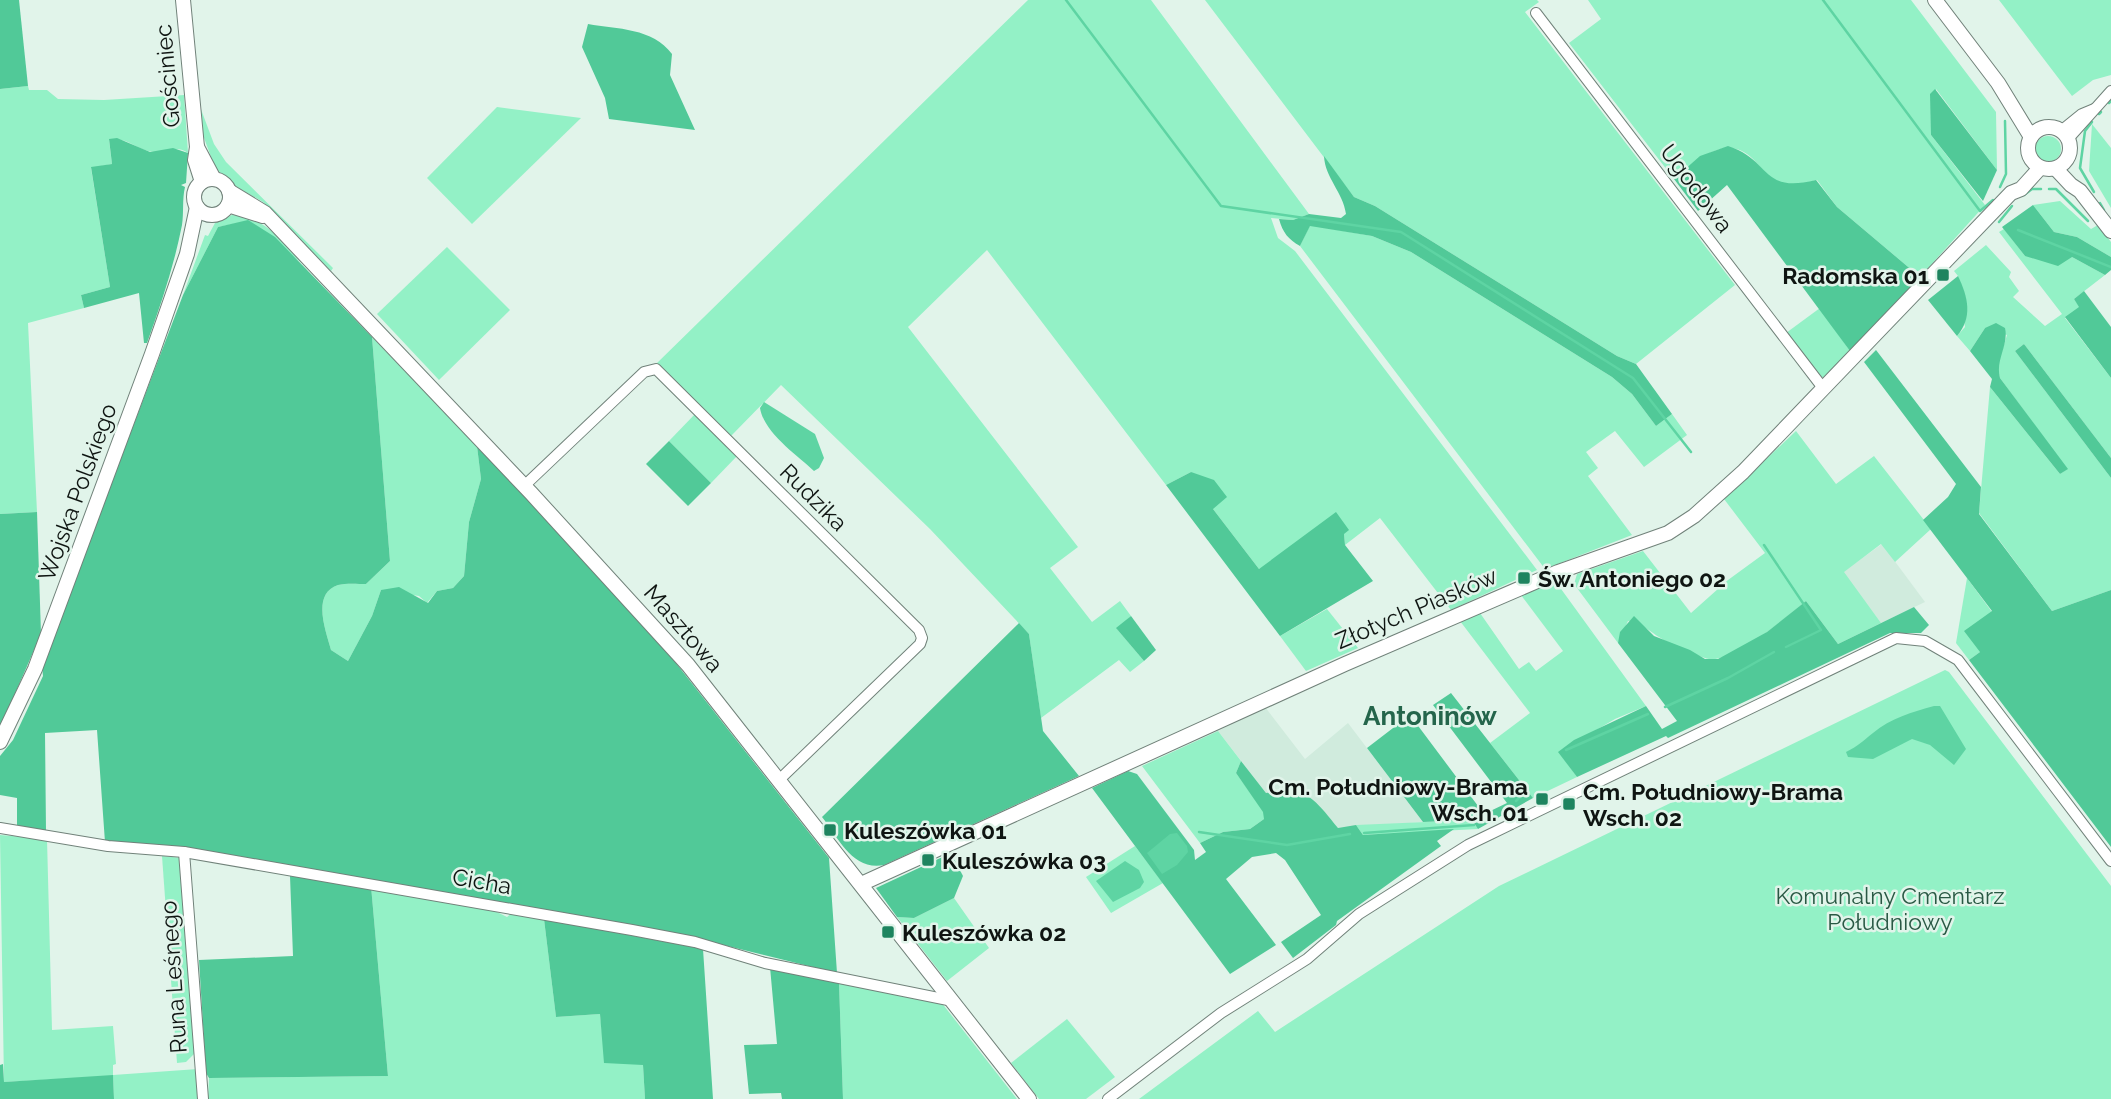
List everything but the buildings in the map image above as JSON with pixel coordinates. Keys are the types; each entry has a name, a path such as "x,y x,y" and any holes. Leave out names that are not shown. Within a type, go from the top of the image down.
{"street":[{"name":"Gościniec","path":"183,0 197,147 208,181"},
{"path":"1936,0 2035,133"},
{"name":"Ugodowa","path":"1536,13 1823,388"},
{"path":"2064,135 2082,114 2094,109 2111,91"},
{"path":"2051,127 2064,135 2070,150 2061,165 2036,165 2027,151 2035,133 2051,127"},
{"name":"Złotych Piasków","path":"861,884 1356,659 1558,572 1668,533 1694,516 1743,472 2011,193 2021,189 2036,165"},
{"path":"2061,165 2111,231"},
{"path":"208,181 223,183 228,198 220,213 210,215 197,207 194,192 208,181"},
{"name":"Masztowa","path":"228,198 268,219 524,486 679,655 1029,1099"},
{"name":"Wojska Polskiego","path":"0,742 35,668 187,254 197,207"},
{"name":"Wojska Polskiego","path":"187,254 194,250 210,215"},
{"name":"Rudzika","path":"524,486 644,372 656,369 919,630 922,638 920,643 779,780"},
{"path":"1108,1099 1221,1013 1307,959 1359,914 1468,845 1896,638 1925,641 1958,660 2111,861"},
{"name":"Cicha","path":"0,828 108,846 184,852 632,929 695,942 765,963 953,1001"},
{"name":"Runa Leśnego","path":"184,852 203,1099"}],"shaded area":[{"path":"0,0 19,0 28,86 0,89"},
{"path":"588,24 645,34 664,45 672,54 670,75 695,130 609,119 605,98 582,47"},
{"path":"1935,89 1997,170 1983,201 1931,135 1930,94"},
{"path":"117,138 150,152 173,148 188,153 186,183 181,185 185,187 179,240 147,343 144,343 139,293 84,308 81,295 110,287 91,167 112,164 109,139"},
{"path":"1728,146 1742,152 1768,174 1785,183 1816,180 1837,207 1920,277 1850,351 1727,185 1698,211 1674,179 1700,156"},
{"path":"1324,156 1354,197 1375,206 1617,356 1636,364 1672,414 1656,426 1632,394 1612,377 1411,252 1372,236 1310,226 1300,246 1292,241 1284,232 1279,219 1293,220 1309,214 1341,218 1346,214 1327,171"},
{"path":"2033,205 2054,232 2077,237 2111,257 2111,270 2105,275 2072,257 2058,266 2025,256 2002,227"},
{"path":"248,220 275,237 372,337 390,561 366,584 338,585 325,596 322,614 331,650 348,661 372,616 381,590 399,587 428,603 437,591 453,588 464,576 469,522 481,479 477,446 650,630 829,858 837,973 695,938 105,842 97,730 45,733 46,831 17,826 17,798 0,795 0,756 13,740 43,676 42,666 183,295 218,227"},
{"path":"1958,276 1964,292 1967,314 1957,336 1928,300"},
{"path":"2084,291 2111,327 2111,378 2065,317 2079,307 2074,299"},
{"path":"1996,323 2005,328 2006,334 1999,365 2000,378 2068,469 2060,474 1990,387 1992,379 1970,351 1985,328"},
{"path":"2024,344 2111,458 2111,478 2015,351"},
{"path":"1876,350 1981,487 1979,514 2052,611 2111,590 2111,847 1969,660 1980,652 1964,631 1992,611 1923,520 1948,497 1956,484 1864,362"},
{"path":"764,402 815,434 824,458 819,468 814,471 774,435 760,408"},
{"path":"669,441 711,483 688,506 646,464"},
{"path":"1191,472 1214,480 1227,497 1213,509 1259,569 1336,512 1349,530 1344,534 1345,545 1373,581 1280,636 1166,485"},
{"path":"37,512 41,634 0,728 0,514"},
{"path":"1882,544 1925,602 1881,623 1843,572"},
{"path":"1806,601 1838,644 1914,607 1929,625 1921,633 1890,633 1668,738 1666,736 1577,777 1558,752 1574,740 1646,706 1662,729 1677,721 1618,643 1620,632 1634,616 1654,636 1705,659 1718,659 1767,632"},
{"path":"1131,616 1156,650 1144,661 1116,628"},
{"path":"1019,623 1029,634 1043,731 1079,776 884,865 873,866 855,858 822,817"},
{"path":"1451,693 1533,798 1478,829 1472,820 1423,822 1367,748 1410,715 1484,814 1507,803 1433,705"},
{"path":"1940,706 1966,749 1954,765 1930,745 1912,739 1873,759 1848,757 1846,752 1887,723"},
{"path":"1265,707 1305,759 1348,723 1423,822 1338,828 1310,798 1291,788 1266,793 1218,731"},
{"path":"1241,761 1266,793 1290,791 1308,796 1338,828 1356,825 1363,835 1454,829 1437,841 1441,846 1337,921 1336,925 1293,958 1281,942 1321,915 1285,860 1276,853 1252,857 1226,879 1276,945 1230,974 1092,788 1128,771 1137,774 1194,850 1195,860 1206,852 1200,843 1223,832 1250,829 1264,819 1263,812 1236,773"},
{"path":"1177,833 1187,846 1188,852 1177,865 1162,874 1147,853 1170,834"},
{"path":"951,853 963,876 954,898 914,918 897,917 876,888"},
{"path":"1125,861 1139,870 1144,882 1140,888 1113,902 1096,881"},
{"path":"290,876 371,886 388,1076 209,1078 206,1073 199,960 293,956"},
{"path":"544,919 703,949 713,1099 645,1099 643,1065 604,1063 600,1014 556,1017"},
{"path":"770,967 839,983 843,1099 782,1099 781,1093 749,1094 744,1045 777,1044"},
{"path":"3,1064 4,1082 113,1075 114,1099 0,1099 0,1065"}],"green space":[{"path":"1028,0 1151,0 1309,214 1293,220 1271,218 1278,238 1295,251 1537,570 1451,610 1380,518 1345,545 1344,534 1259,569 1213,509 1191,472 1166,485 987,250 908,327 1078,547 1050,568 1092,622 1120,601 1131,616 1117,629 1144,661 1130,672 1119,660 1041,718 1029,634 930,529 781,385 731,436 656,364"},
{"path":"1205,0 1537,0 1539,2 1525,12 1735,285 1636,364 1617,356 1375,206 1354,197"},
{"path":"1588,0 1911,0 1996,112 1997,170 1936,89 1931,135 1985,205 1920,277 1837,207 1817,180 1793,185 1778,183 1744,152 1733,148 1723,148 1703,157 1674,179 1569,43 1601,19"},
{"path":"1999,0 2111,0 2111,75 2093,80 2072,96"},
{"path":"28,86 29,90 47,90 58,99 104,100 184,95 188,153 179,149 148,151 115,139 109,140 112,164 91,168 110,287 81,295 84,308 28,323 37,512 0,514 0,89"},
{"path":"199,104 214,144 226,162 333,268 331,271 263,202 235,186 215,168 203,135"},
{"path":"497,107 581,118 472,224 427,178"},
{"path":"2092,124 2111,148 2111,208 2089,171"},
{"path":"2048,136 2057,140 2061,149 2057,158 2048,162 2039,158 2035,149 2039,140"},
{"path":"2060,201 2091,229 2098,225 2111,242 2111,257 2077,237 2054,232 2033,205"},
{"path":"232,215 255,220 264,226 307,267 248,221 218,227 183,295 205,235 208,236 215,223"},
{"path":"1310,225 1372,236 1411,252 1612,377 1632,394 1656,426 1672,414 1687,435 1644,467 1615,431 1586,452 1598,468 1588,476 1632,535 1545,569 1300,246"},
{"path":"2004,229 2025,256 2072,257 2105,275 2074,299 2080,307 2065,318 2111,378 2111,458 2024,344 2015,351 2111,478 2111,590 2052,611 1979,513 1990,387 2060,474 2067,469 2000,378 1997,367 2007,335 1985,328 1970,351 1957,336 1965,327 1958,276 1954,271 1986,245 2011,272 2009,277 2019,291 2013,297 2045,326 2062,314 1999,232"},
{"path":"447,247 510,310 439,380 377,314"},
{"path":"1820,308 1850,351 1827,377 1820,377 1786,333"},
{"path":"372,337 477,446 481,479 469,522 464,576 453,588 437,591 427,603 419,596 381,590 372,616 348,661 331,650 322,614 325,596 338,585 366,584 390,561"},
{"path":"696,413 738,455 711,483 669,441"},
{"path":"1796,431 1836,484 1874,456 1931,529 1895,562 1881,544 1844,572 1881,623 1838,644 1806,601 1760,637 1720,658 1709,659 1696,655 1628,621 1618,643 1574,584 1577,574 1643,551 1691,613 1728,580 1765,553 1724,499"},
{"path":"1967,578 1992,612 1980,652 1969,660 1956,643"},
{"path":"1556,582 1646,706 1615,719 1559,752 1577,777 1533,798 1490,743 1530,713 1460,621 1480,613 1519,669 1529,662 1536,671 1563,651 1521,595"},
{"path":"1327,609 1358,648 1306,671 1280,636"},
{"name":"Komunalny Cmentarz Południowy","path":"1945,670 2111,886 2111,1099 1139,1099 1258,1011 1275,1032 1499,886"},
{"path":"1218,731 1241,761 1236,773 1264,812 1264,819 1250,829 1223,832 1200,843 1142,766"},
{"path":"1472,820 1478,829 1363,835 1356,825"},
{"path":"0,835 47,839 52,1030 113,1026 116,1064 113,1065 113,1075 198,1069 200,1099 114,1099 113,1076 4,1082"},
{"path":"1135,846 1163,883 1111,913 1086,877"},
{"path":"162,856 182,858 196,1052 186,1062 177,1063"},
{"path":"371,886 493,910 507,917 512,913 544,919 556,1017 600,1014 603,1041 643,1065 645,1099 208,1099 209,1078 388,1076"},
{"path":"954,898 989,948 947,981 897,917 914,918"},
{"path":"839,983 941,1002 1017,1099 843,1099"},
{"path":"1067,1019 1115,1077 1086,1099 1039,1099 1011,1063"}],"waterway":[{"path":"1066,0 1221,206 1401,232 1633,378 1691,452"},
{"path":"1823,0 1980,211 1993,200"},
{"path":"2000,187 2006,174 2005,121"},
{"path":"2092,122 2085,131 2080,168 2094,192"},
{"path":"2024,195 2032,189 2041,189"},
{"path":"2049,189 2056,189 2088,221"},
{"path":"2100,203 2104,210"},
{"path":"1999,222 2012,206"},
{"path":"2018,230 2111,267"},
{"path":"1764,545 1821,630 1786,647"},
{"path":"1665,707 1728,678 1774,652"},
{"path":"1566,750 1648,714"},
{"path":"1516,801 1527,790"},
{"path":"1364,833 1474,825"},
{"path":"1199,832 1287,845 1350,834"}],"place":[{"name":"Radomska 01","path":"1943,275"},
{"name":"Św. Antoniego 02","path":"1524,578"},
{"name":"Cm. Południowy-Brama Wsch. 01","path":"1542,799"},
{"name":"Cm. Południowy-Brama Wsch. 02","path":"1569,804"},
{"name":"Kuleszówka 01","path":"830,830"},
{"name":"Kuleszówka 03","path":"928,860"},
{"name":"Kuleszówka 02","path":"888,932"}],"district":[{"name":"Antoninów","path":"1430,716"}]}
